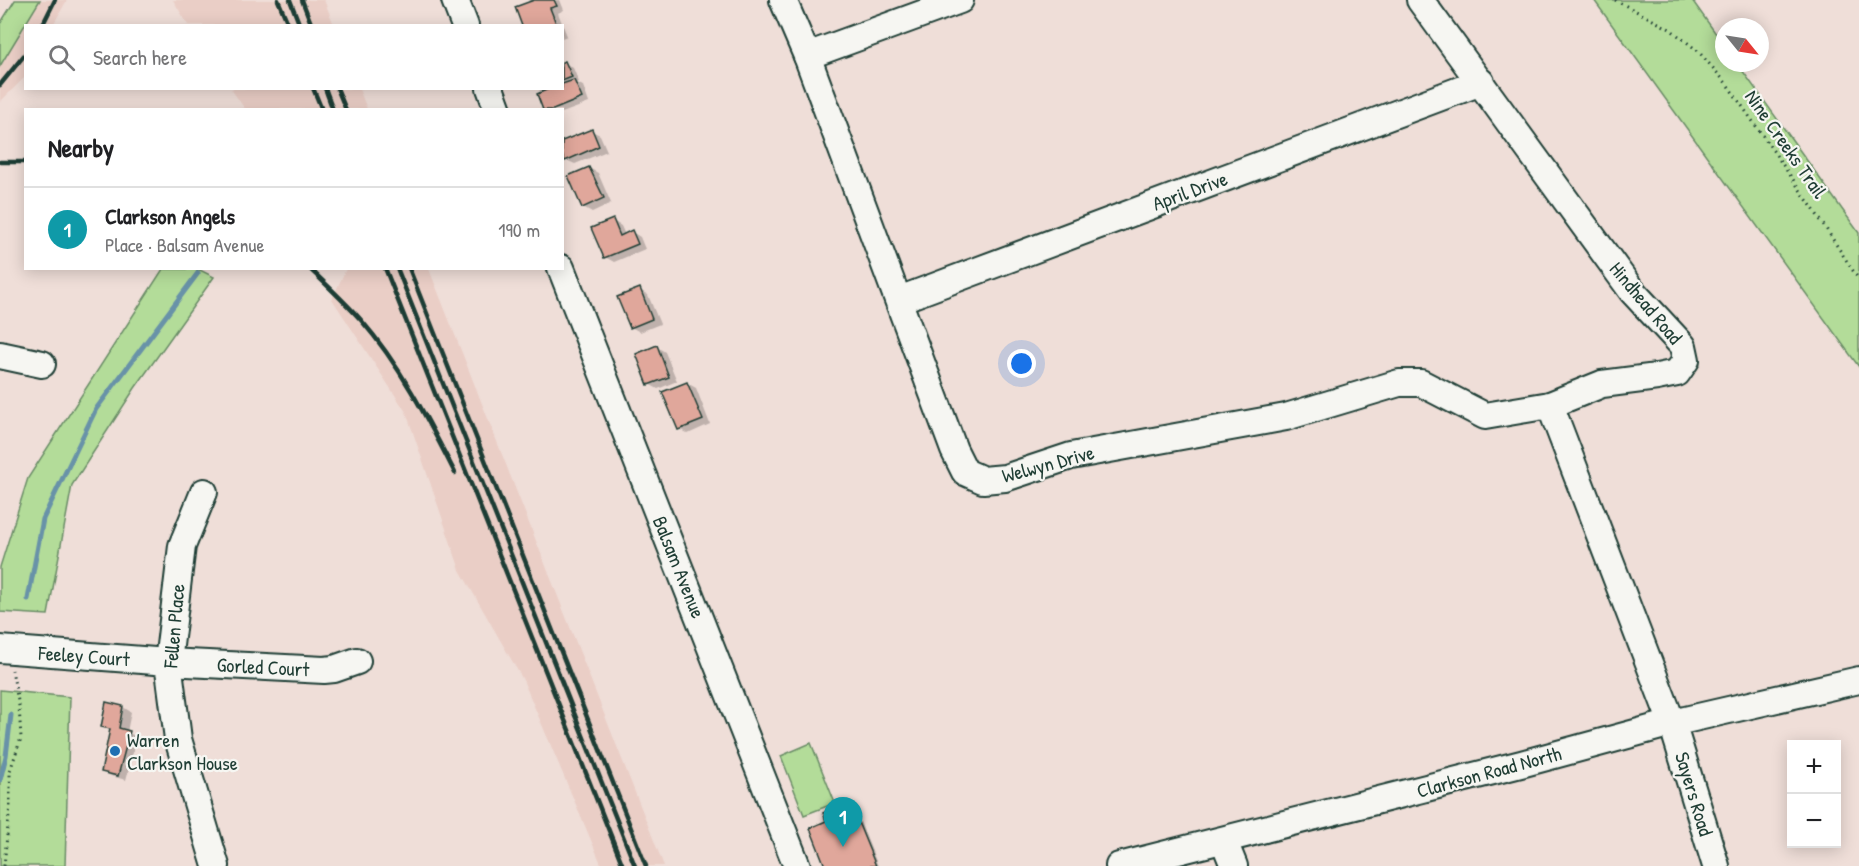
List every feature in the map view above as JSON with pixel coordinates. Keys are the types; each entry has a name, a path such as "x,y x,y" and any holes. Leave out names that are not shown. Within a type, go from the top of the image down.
{"street":[{"path":"454,0 464,24"},
{"name":"Welwyn Drive","path":"783,0 807,56 954,450 965,472 983,480 1005,478 1071,456 1286,417 1399,383 1421,383 1485,416 1550,405"},
{"path":"807,56 960,0"},
{"name":"Hindhead Road","path":"1420,0 1632,291 1683,346 1686,360 1677,373 1602,384 1550,405"},
{"name":"April Drive","path":"899,300 1481,82"},
{"path":"491,90 497,108"},
{"name":"Balsam Avenue","path":"562,270 797,866"},
{"path":"0,355 42,364"},
{"path":"1550,405 1672,723"},
{"name":"Fellen Place","path":"204,492 182,546 168,662 178,739 216,866"},
{"name":"Feeley Court","path":"4,650 168,662"},
{"name":"Gorled Court","path":"168,662 324,670 341,668 357,661"},
{"name":"Clarkson Road North","path":"1119,866 1201,857 1224,841 1672,723 1859,680"},
{"name":"Sayers Road","path":"1672,723 1716,866"},
{"path":"1224,841 1234,866"}],"path":[{"name":"Nine Creeks Trail","path":"1615,0 1670,29 1698,51 1727,84 1859,279"},
{"path":"4,650 19,706 21,738 10,771 10,805 4,866"}],"shaded area":[{"path":"40,0 67,0 54,24 25,24"},
{"path":"173,0 324,0 334,24 187,24"},
{"path":"24,26 24,78 0,102 0,66"},
{"path":"232,90 359,90 367,108 244,108"},
{"path":"346,270 429,270 664,866 602,866 523,680 460,570 406,412 332,299"}],"green space":[{"path":"15,0 40,0 0,66 0,24"},
{"path":"1594,0 1692,0 1715,32 1715,72 1743,72 1859,233 1859,367"},
{"path":"162,270 200,270 214,277 135,388 72,485 48,615 0,612 0,567 28,478"},
{"path":"0,690 70,697 65,866 0,866"},
{"path":"811,743 835,803 804,815 781,756"}],"building":[{"path":"534,0 554,0 557,6 550,8 556,24 521,24 515,7"},
{"path":"564,61 572,77 564,80"},
{"path":"574,80 582,98 558,108 542,108 537,94 546,90 564,90 564,83"},
{"path":"592,129 599,146 565,161 564,140"},
{"path":"589,167 604,198 582,208 568,176"},
{"path":"613,219 620,236 632,230 638,244 604,258 591,228"},
{"path":"640,288 652,319 630,328 617,297"},
{"path":"657,345 669,377 648,385 636,354"},
{"path":"687,382 703,420 678,430 662,392"},
{"name":"Warren Clarkson House","path":"106,702 123,706 119,728 130,731 118,776 101,772 110,729 101,727"},
{"path":"846,803 850,811 853,810 876,866 825,866 810,828 826,821 823,813"}],"waterway":[{"path":"28,599 43,519 96,409 198,273"},
{"path":"0,780 6,756 11,715"}],"railway":[{"path":"43,24 55,0"},
{"path":"278,0 288,24"},
{"path":"290,0 299,24"},
{"path":"302,0 311,24"},
{"path":"0,85 24,55"},
{"path":"314,90 321,108"},
{"path":"326,90 332,108"},
{"path":"338,90 345,108"},
{"path":"0,162 24,162"},
{"path":"311,270 361,320 389,356 424,413 455,473"},
{"path":"386,270 623,866"},
{"path":"398,270 635,866"},
{"path":"410,270 646,866"}],"place":[{"name":"Warren Clarkson House","path":"115,751"},
{"name":"Clarkson Angels","path":"843,847"}]}
